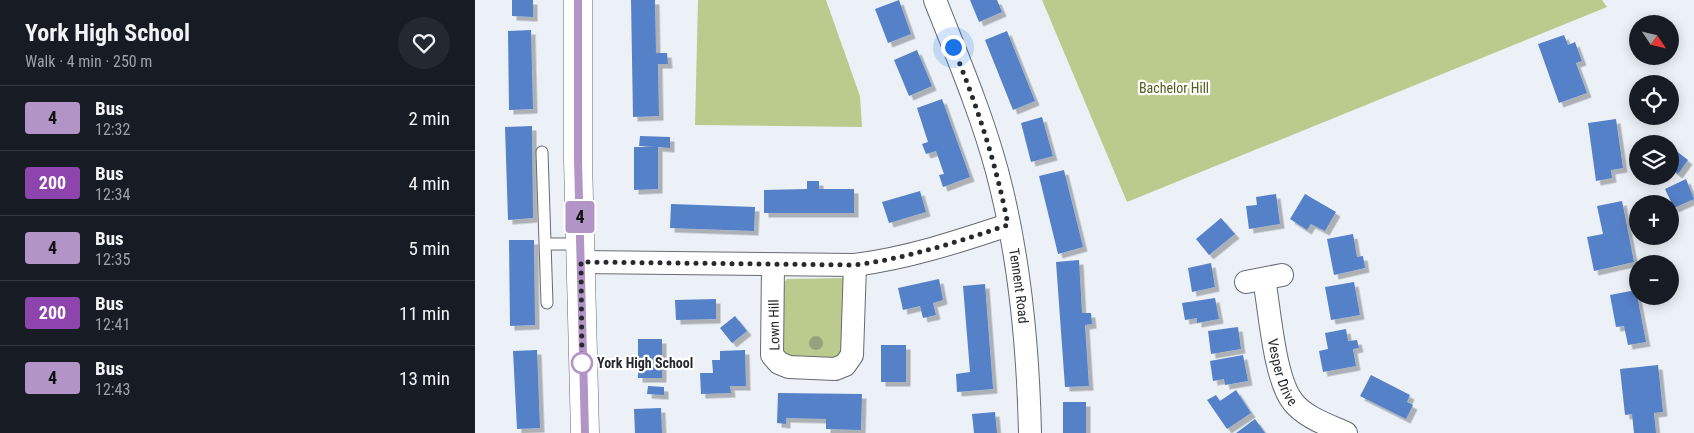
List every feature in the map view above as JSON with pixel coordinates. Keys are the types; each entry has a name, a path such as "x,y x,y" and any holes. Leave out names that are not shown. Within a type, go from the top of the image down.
{"street":[{"path":"578,0 585,433"},
{"name":"Tennent Road","path":"935,0 985,133 997,172 1019,277 1025,328 1030,433"},
{"path":"581,253 773,265 855,265 892,260 923,253 1008,225"},
{"name":"Lown Hill","path":"773,265 772,355 779,363 789,367 835,369 845,365 852,355 855,265"},
{"name":"Vesper Drive","path":"1264,279 1280,374 1286,390 1293,403 1307,414 1346,433"}],"lane":[{"path":"543,152 547,303"},
{"path":"545,244 581,253"}],"green space":[{"path":"698,0 826,0 860,96 862,127 695,125"},
{"name":"Bachelor Hill","path":"1042,0 1602,0 1607,7 1127,202"},
{"path":"843,278 850,285 845,356 838,363 787,360 778,353 782,285 787,279"}],"building":[{"path":"512,0 533,0 533,17 512,16"},
{"path":"631,0 655,0 656,53 667,53 668,64 658,64 659,116 633,117"},
{"path":"899,0 911,34 888,43 875,9"},
{"path":"970,0 997,0 1002,12 979,22"},
{"path":"531,30 533,109 509,110 508,31"},
{"path":"1007,31 1035,101 1013,110 985,40"},
{"path":"1564,35 1568,45 1575,42 1582,61 1576,63 1587,93 1559,103 1538,44"},
{"path":"917,50 932,86 909,96 894,60"},
{"path":"942,99 970,177 943,187 939,175 944,174 936,151 926,154 922,144 928,142 917,108"},
{"path":"1042,117 1053,156 1031,162 1021,123"},
{"path":"1616,119 1623,168 1611,170 1612,178 1596,181 1588,123"},
{"path":"532,126 533,218 508,220 505,127"},
{"path":"640,136 670,137 670,148 658,147 658,189 634,190 634,147 656,147 639,146"},
{"path":"1679,153 1688,160 1679,173"},
{"path":"1064,170 1083,247 1058,254 1039,176"},
{"path":"1686,179 1694,199 1679,206 1679,195 1668,195 1665,189 1673,185 1679,185 1679,182"},
{"path":"807,181 819,181 819,189 854,189 854,213 764,213 764,190 807,189"},
{"path":"920,191 926,212 889,223 882,202"},
{"path":"1276,194 1280,224 1249,229 1246,206 1257,205 1256,197"},
{"path":"1305,194 1336,212 1325,231 1311,224 1307,230 1290,219"},
{"path":"1622,201 1629,245 1631,245 1633,255 1629,255 1629,263 1594,271 1587,237 1603,234 1597,206"},
{"path":"671,204 755,207 754,231 670,228"},
{"path":"1221,218 1235,234 1209,255 1196,239"},
{"path":"1353,234 1357,257 1363,256 1365,268 1334,275 1327,239"},
{"path":"509,240 534,240 535,325 510,326"},
{"path":"1079,260 1082,313 1091,313 1092,324 1085,325 1089,386 1065,387 1056,262"},
{"path":"1211,263 1215,287 1192,292 1188,268"},
{"path":"939,279 943,300 933,303 936,315 923,318 920,306 903,310 898,288"},
{"path":"1354,282 1360,315 1331,320 1325,287"},
{"path":"985,284 993,389 957,392 956,374 970,372 963,286"},
{"path":"1629,291 1629,305 1639,305 1646,342 1628,345 1624,326 1616,327 1610,295"},
{"path":"1215,298 1219,319 1197,323 1197,318 1185,320 1182,303"},
{"path":"716,299 716,319 676,320 675,300"},
{"path":"735,316 747,331 732,343 720,328"},
{"path":"1238,327 1241,349 1211,354 1208,331"},
{"path":"1346,329 1348,341 1357,340 1359,348 1353,349 1356,366 1323,372 1319,351 1328,349 1325,333"},
{"path":"638,339 662,339 662,378 638,378"},
{"path":"881,345 906,345 906,382 881,382"},
{"path":"537,350 540,428 517,429 513,351"},
{"path":"745,350 746,386 730,386 731,393 701,394 700,373 713,373 712,360 720,360 720,351"},
{"path":"1243,355 1248,381 1225,385 1224,379 1213,381 1210,361"},
{"path":"1658,365 1663,412 1654,413 1656,433 1634,433 1632,414 1625,415 1620,369"},
{"path":"1371,375 1410,395 1407,402 1413,405 1406,419 1360,396"},
{"path":"648,386 664,387 664,395 647,394"},
{"path":"1236,390 1251,413 1227,429 1207,400 1216,395 1220,401"},
{"path":"778,393 862,394 861,430 826,429 826,419 786,418 786,424 777,423"},
{"path":"1063,402 1086,402 1086,433 1063,433"},
{"path":"661,408 662,433 635,433 634,409"},
{"path":"995,412 997,433 974,433 972,414"},
{"path":"1255,419 1265,433 1236,433"}],"bus line":[{"name":"4","path":"578,0 578,160 585,433"}],"place":[{"name":"York High School","path":"582,363"}],"route":[{"path":"582,363 581,262 855,265 892,260 923,253 1008,225 997,172 985,133 953,47"}]}
